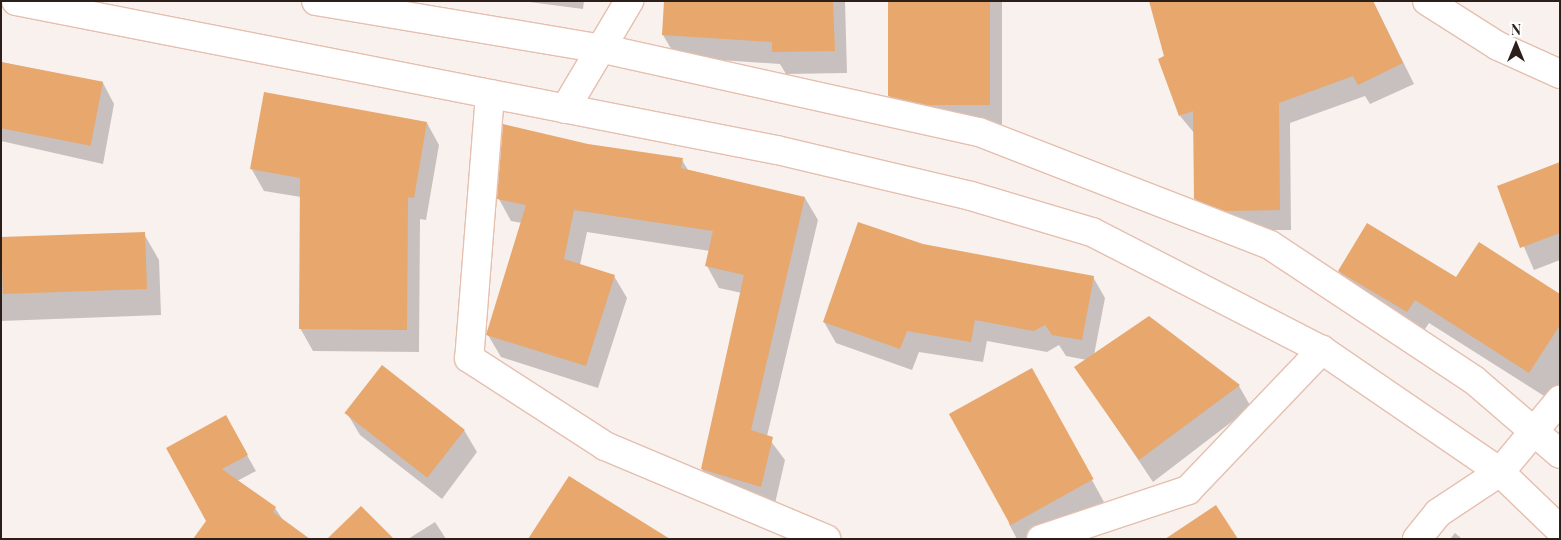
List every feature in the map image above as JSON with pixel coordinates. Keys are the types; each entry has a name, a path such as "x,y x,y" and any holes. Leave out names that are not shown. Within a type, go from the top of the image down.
{"street":[{"path":"16,1 777,150 971,196 1092,232 1322,350 1500,472 1560,530"},
{"path":"316,1 604,50 979,132 1270,245 1474,380 1560,454"},
{"path":"565,109 604,50 630,1"},
{"path":"1427,1 1498,46 1560,74"},
{"path":"490,94 469,358 605,446 826,539"},
{"path":"1042,539 1188,490 1322,350"},
{"path":"1417,539 1438,513 1500,472 1560,400"}],"building":[{"path":"664,1 833,1 835,51 772,52 772,42 662,35"},
{"path":"888,1 990,1 990,105 928,105 888,96"},
{"path":"1149,1 1373,1 1403,63 1358,85 1353,76 1279,103 1280,210 1225,211 1194,199 1193,111 1179,116 1158,59 1164,56"},
{"path":"1,62 103,82 91,146 1,128"},
{"path":"264,92 427,122 414,198 408,197 407,330 299,329 300,178 250,169"},
{"path":"503,124 588,144 683,158 681,168 805,197 751,430 773,437 761,487 701,469 744,275 705,266 713,231 574,210 564,259 615,275 586,366 486,335 526,205 497,199"},
{"path":"1560,162 1560,233 1520,248 1497,186"},
{"path":"858,222 923,244 1094,276 1082,340 1052,335 1045,325 1034,331 975,320 971,342 907,331 900,349 823,322"},
{"path":"1367,223 1456,277 1479,242 1560,294 1560,325 1529,373 1415,300 1407,312 1338,271"},
{"path":"145,232 147,289 3,294 1,237"},
{"path":"1149,316 1240,385 1139,460 1074,367"},
{"path":"382,365 465,430 427,478 344,413"},
{"path":"1032,368 1094,479 1010,525 949,414"},
{"path":"226,415 248,455 222,469 276,507 273,512 310,539 193,539 206,521 166,448"},
{"path":"569,476 670,539 528,539"},
{"path":"1216,505 1238,539 1165,539"},
{"path":"361,506 394,539 327,539"}]}
